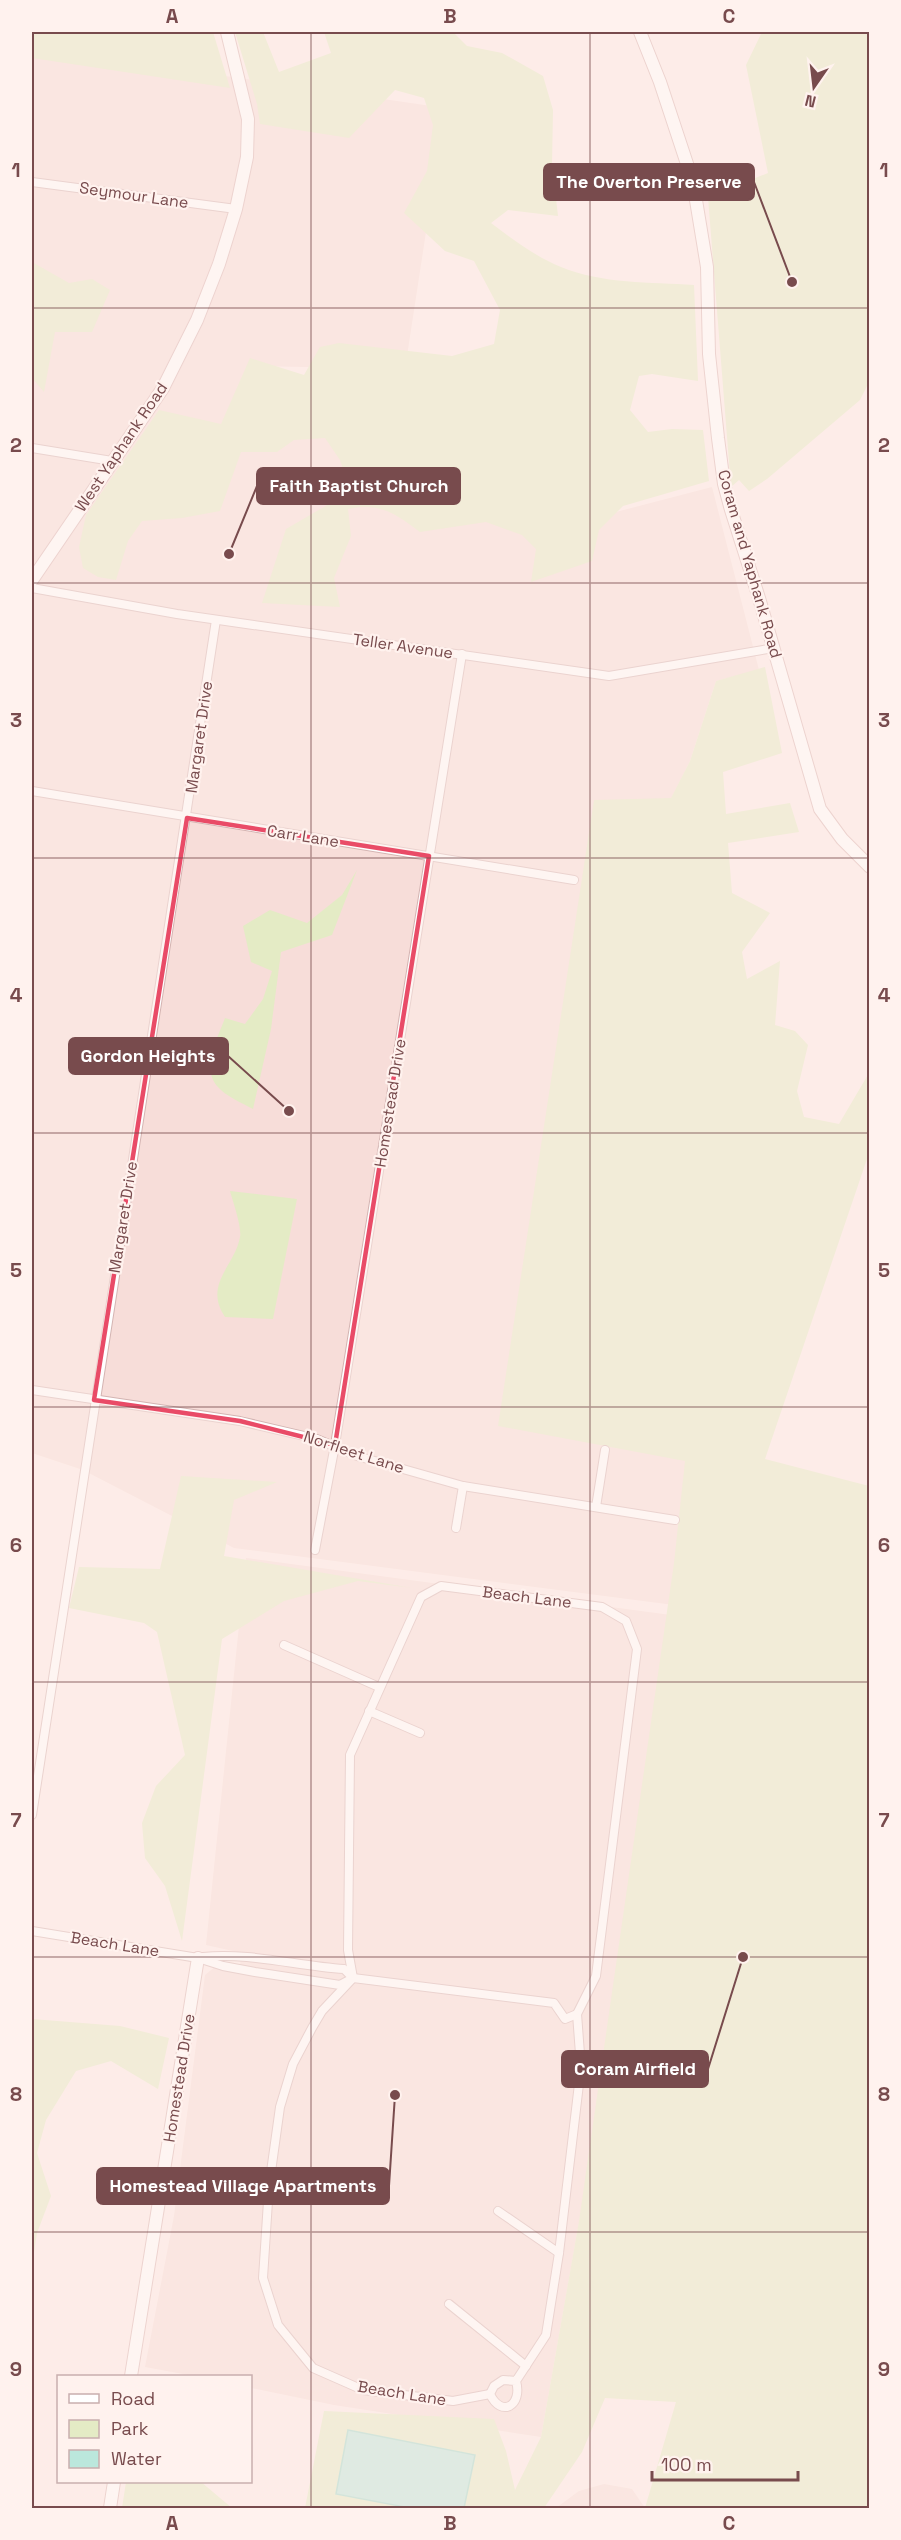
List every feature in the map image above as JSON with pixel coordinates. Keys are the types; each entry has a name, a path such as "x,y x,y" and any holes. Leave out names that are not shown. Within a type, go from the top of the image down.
{"street":[{"name":"West Yaphank Road","path":"32,580 112,461 142,422 163,388 197,320 219,264 236,209 247,157 248,119 227,32"},
{"name":"Coram and Yaphank Road","path":"640,32 660,82 693,182 707,267 710,354 724,484 820,809 842,838 870,867"},
{"name":"Seymour Lane","path":"32,182 236,209"},
{"path":"32,448 112,461"},
{"name":"Teller Avenue","path":"32,588 216,620 609,676 774,648"},
{"name":"Margaret Drive","path":"32,1815 94,1400 187,818 216,620"},
{"name":"Homestead Drive","path":"315,1551 335,1445 462,654"},
{"name":"Carr Lane","path":"32,792 574,880"},
{"name":"Norfleet Lane","path":"32,1390 240,1421 335,1445 357,1456 463,1486 675,1520"},
{"path":"596,1507 605,1450"},
{"path":"456,1528 463,1486"},
{"name":"Beach Lane","path":"353,1978 348,1950 350,1755 421,1597 441,1586 602,1607 626,1621 637,1649 596,1976 577,2014 580,2067 559,2253 546,2334 516,2381"},
{"path":"284,1645 379,1687"},
{"path":"369,1711 420,1734"},
{"name":"Beach Lane","path":"32,1931 198,1958 244,1970 340,1985 353,1978 554,2003 565,2019 577,2014"},
{"name":"Beach Lane","path":"198,1958 224,1954 344,1969 353,1978"},
{"name":"Homestead Drive","path":"131,2375 198,1958"},
{"name":"Beach Lane","path":"353,1978 322,2011 312,2028 293,2064 280,2107 269,2186 263,2278 275,2316 278,2325 313,2368 363,2390 453,2401 490,2394"},
{"path":"498,2211 559,2253"},
{"path":"449,2304 526,2366"},
{"name":"Beach Lane","path":"502,2380 516,2381 519,2390 518,2400 512,2405 499,2405 493,2401 490,2394 494,2386 502,2380"},
{"path":"110,2508 114,2483"}],"highlighted area":[{"path":"187,818 429,856 335,1445 240,1421 94,1400"}],"shaded area":[{"path":"32,48 445,108 405,369 250,366 616,512 712,487 759,670 716,681 690,761 671,799 692,1455 674,1605 234,1548 83,1470 32,1453"},
{"path":"246,1558 686,1617 541,2437 334,2405 252,2388 252,2375 189,2375 145,2367 174,2216 205,1975 216,1966 239,1970 242,1953 206,1945"},
{"path":"604,2484 632,2489 645,2508 556,2508 579,2491"}],"green space":[{"path":"32,32 213,32 230,88 32,58"},
{"path":"235,32 263,32 279,72 331,53 324,32 453,32 467,46 502,53 543,76 553,110 552,164 558,216 508,210 491,223 542,258 577,273 626,281 694,285 698,381 652,374 639,376 630,410 648,432 672,429 703,430 709,481 623,506 599,530 592,561 531,582 536,549 522,535 486,522 420,532 395,515 379,508 348,509 351,536 334,578 340,607 262,603 286,529 329,504 347,480 340,460 325,438 294,440 277,452 241,452 220,511 182,518 142,521 128,541 116,580 98,577 83,568 79,547 86,515 159,410 221,424 250,358 304,375 320,347 339,343 452,356 494,344 500,310 474,261 445,251 404,213 427,171 433,125 424,98 395,90 349,138 260,124 257,104"},
{"path":"762,32 869,32 869,382 860,400 767,479 749,491 739,480 731,487 708,197 768,173 746,65"},
{"path":"32,262 69,283 92,279 110,290 92,332 55,332 44,392 32,378"},
{"path":"765,667 782,753 723,772 726,814 790,803 799,832 728,843 732,893 770,913 742,952 747,979 780,961 775,1025 795,1031 808,1045 797,1091 804,1117 839,1124 869,1073 869,1153 765,1459 869,1486 869,2508 645,2508 676,2402 605,2398 582,2452 544,2508 464,2508 474,2455 349,2430 336,2494 410,2508 305,2508 324,2411 494,2419 506,2451 515,2490 541,2437 579,2221 674,1563 685,1461 498,1426 594,800 671,798 690,761 716,681"},
{"path":"357,870 332,935 281,952 271,1029 253,1109 220,1090 212,1079 211,1070 212,1052 225,1018 245,1024 263,999 272,971 251,962 243,926 270,910 307,923 342,895"},
{"path":"230,1191 297,1199 273,1319 225,1317 219,1305 217,1295 219,1285 240,1237 239,1221"},
{"path":"181,1476 277,1482 234,1500 224,1556 412,1588 358,1581 284,1601 222,1639 182,1941 165,1886 145,1858 142,1823 156,1786 185,1755 157,1632 144,1623 69,1608 79,1567 160,1569"},
{"path":"32,2019 120,2026 169,2038 158,2089 111,2061 76,2071 46,2120 37,2153 51,2196 37,2233 32,2265"},
{"path":"126,2483 202,2483 232,2508 122,2508"}],"water":[{"path":"348,2430 475,2455 464,2508 410,2508 336,2494"}],"place":[{"name":"The Overton Preserve","path":"792,282"},
{"name":"Faith Baptist Church","path":"229,554"},
{"name":"Gordon Heights","path":"289,1111"},
{"name":"Coram Airfield","path":"743,1957"},
{"name":"Homestead Village Apartments","path":"395,2095"}]}
